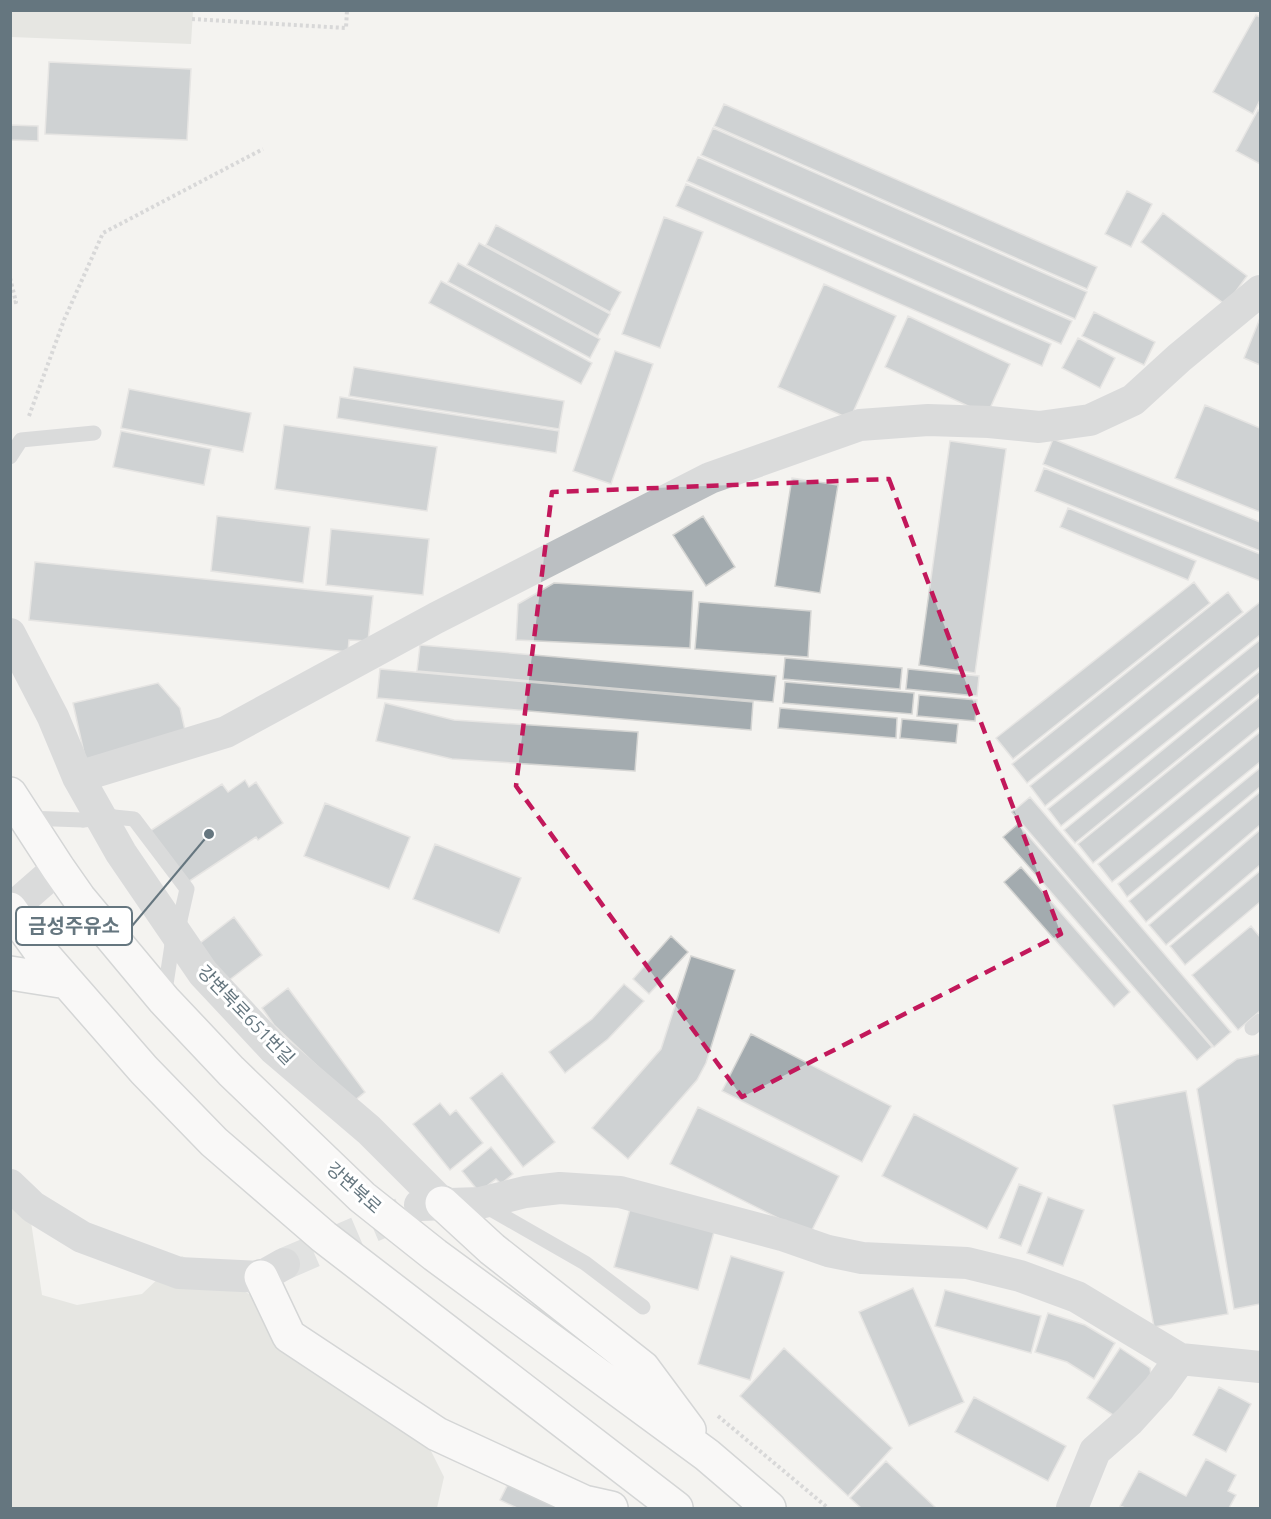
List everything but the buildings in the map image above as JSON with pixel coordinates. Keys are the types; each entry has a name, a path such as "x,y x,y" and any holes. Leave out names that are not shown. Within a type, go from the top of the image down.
{"highway":[{"name":"강변북로","path":"18,806 79,898 164,1000 231,1071 362,1197 435,1255 707,1455 769,1509"},
{"path":"11,909 41,952 67,982 144,1070 214,1142 315,1230 676,1509"},
{"path":"10,973 67,982"},
{"path":"431,1204 643,1368 707,1455"},
{"path":"272,1270 289,1336 437,1434 584,1502 611,1509"}],"street":[{"path":"78,777 226,732 436,618 710,478 839,432 860,425 928,420 989,422 1039,427 1090,420 1133,400 1179,358 1260,291"},
{"name":"강변북로651번길","path":"10,634 53,717 78,777 121,853 203,973 274,1049 369,1131 431,1204"},
{"path":"11,909 58,868"},
{"path":"10,1185 33,1207 82,1237 179,1273 272,1270"},
{"path":"431,1204 480,1203 525,1192 560,1188 620,1192 782,1235 828,1251 862,1258 967,1263 1020,1276 1077,1297 1180,1359 1260,1367"},
{"path":"1074,1508 1095,1451 1129,1421 1159,1388 1180,1359"}],"lane":[{"path":"10,457 21,440 94,433"},
{"path":"18,806 83,820 114,817 134,819 187,889 172,945 164,1000"},
{"path":"480,1203 585,1263 643,1307"}],"path":[{"path":"192,19 346,28 347,10"},
{"path":"21,440 64,320 103,233 263,149"},
{"path":"10,278 16,302 10,303"}],"highlighted area":[{"path":"889,479 1061,934 742,1097 516,786 552,492"}],"shaded area":[{"path":"11,10 193,11 191,44 11,37"},
{"path":"10,1189 28,1202 42,1295 77,1305 142,1294 182,1256 272,1307 409,1407 444,1477 437,1508 11,1508"}],"tunnel":[{"path":"284,1264 410,1210"}],"place":[{"name":"금성주유소","path":"209,834"}]}
